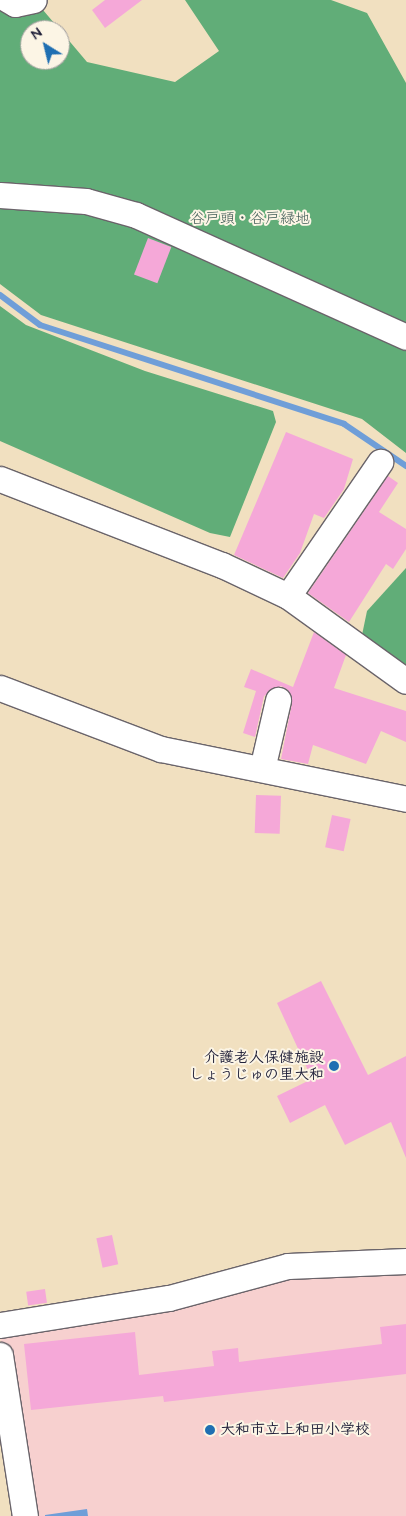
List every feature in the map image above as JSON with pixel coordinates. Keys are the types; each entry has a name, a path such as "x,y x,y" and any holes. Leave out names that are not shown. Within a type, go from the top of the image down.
{"street":[{"path":"8,0 34,0"},
{"path":"0,196 86,201 136,215 406,337"},
{"path":"288,596 380,462"},
{"path":"0,479 222,565 288,596 406,681"},
{"path":"0,688 161,749 406,799"},
{"path":"262,769 278,700"},
{"path":"0,1325 169,1298 288,1266 406,1261"},
{"path":"0,1355 25,1516"}],"shaded area":[{"name":"大和市立上和田小学校","path":"406,1263 406,1516 28,1516 0,1336 290,1268"}],"green space":[{"name":"谷戸頭・谷戸緑地","path":"0,0 43,10 52,20 20,20 20,70 70,70 70,42 87,62 175,82 219,51 185,0 331,0 367,13 406,83 406,453 362,419 41,315 0,284"},
{"path":"0,306 26,325 145,371 273,411 276,422 230,537 210,533 0,441"},
{"path":"406,568 406,672 362,635 367,611"}],"water":[{"path":"87,1509 88,1516 45,1516 45,1515"}],"building":[{"path":"105,0 142,0 105,28 92,10"},
{"path":"148,238 171,247 157,283 134,274"},
{"path":"286,432 353,459 344,489 324,518 314,514 300,553 283,578 234,555"},
{"path":"388,476 398,483 379,512 406,529 406,549 393,569 386,564 349,622 308,593"},
{"path":"314,632 346,655 334,688 406,711 406,742 381,731 366,764 313,745 308,764 281,759 292,703 288,690 281,686 264,696 255,737 243,733 256,691 244,687 251,669 293,687"},
{"path":"256,795 281,796 280,834 255,833"},
{"path":"332,815 351,819 344,851 325,847"},
{"name":"介護老人保健施設 しょうじゅの里大和","path":"321,981 368,1075 406,1056 406,1158 391,1122 345,1145 325,1105 290,1123 277,1096 312,1079 277,1003"},
{"path":"112,1235 118,1264 103,1268 96,1238"},
{"path":"45,1289 47,1303 28,1306 26,1292"},
{"path":"406,1324 406,1374 164,1402 163,1396 31,1410 24,1344 135,1332 139,1375 214,1366 212,1351 238,1348 239,1362 382,1344 380,1327"}],"waterway":[{"path":"0,295 40,325 344,424 406,466"}],"place":[{"name":"介護老人保健施設 しょうじゅの里大和","path":"334,1066"},
{"name":"大和市立上和田小学校","path":"210,1430"}]}
